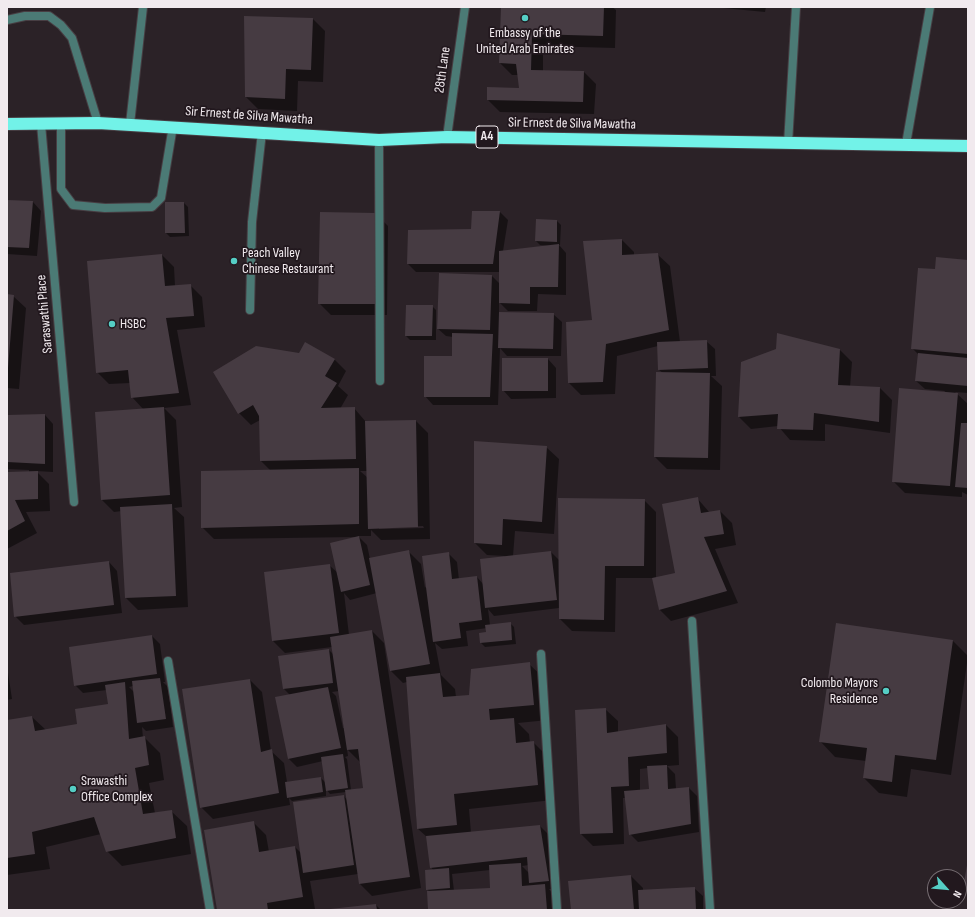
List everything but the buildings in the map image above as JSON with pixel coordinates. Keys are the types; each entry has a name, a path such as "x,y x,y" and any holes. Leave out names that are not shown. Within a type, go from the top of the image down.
{"highway":[{"name":"Sir Ernest de Silva Mawatha","path":"7,124 130,124 379,140 447,137 968,146"}],"street":[{"path":"130,124 143,7"},
{"name":"28th Lane","path":"447,137 464,7"},
{"path":"788,144 796,7"},
{"path":"906,144 930,7"},
{"path":"7,20 25,16 49,16 61,25 72,38 98,123"},
{"name":"Saraswathi Place","path":"41,124 74,502"},
{"path":"61,124 61,189 73,205 105,208 152,207 162,198 173,126"},
{"path":"250,310 252,222 262,132"},
{"path":"379,140 380,381"},
{"path":"692,622 710,910"},
{"path":"541,654 557,910"},
{"path":"168,661 210,910"}],"place":[{"name":"Embassy of the United Arab Emirates","path":"525,18"},
{"name":"Peach Valley Chinese Restaurant","path":"234,261"},
{"name":"HSBC","path":"112,324"},
{"name":"Colombo Mayors Residence","path":"886,691"},
{"name":"Srawasthi Office Complex","path":"73,789"}]}
